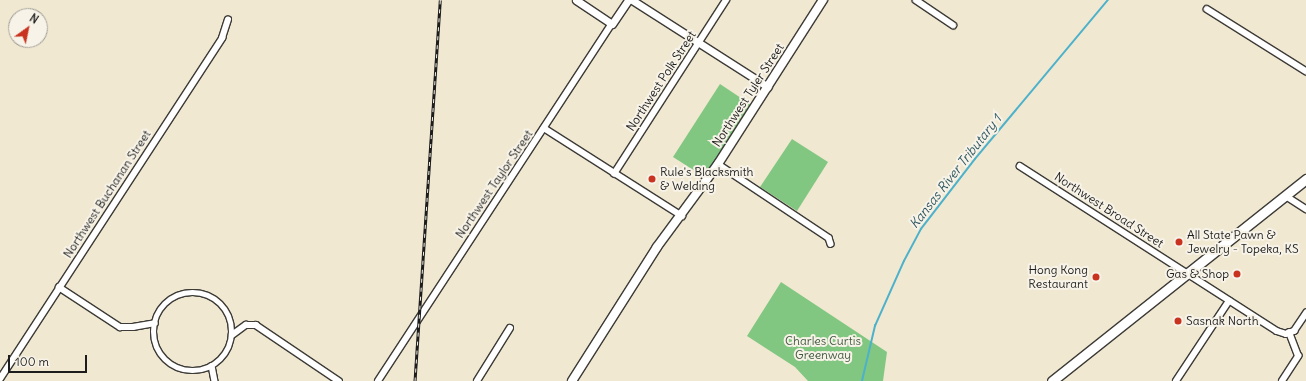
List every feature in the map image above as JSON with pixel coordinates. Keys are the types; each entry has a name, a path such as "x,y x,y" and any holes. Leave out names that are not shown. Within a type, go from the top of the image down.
{"main road":[{"name":"Northwest Tyler Street","path":"572,381 657,247 682,216 718,164 823,0"},
{"path":"1054,380 1306,179"}],"street":[{"path":"576,0 612,24"},
{"name":"Northwest Taylor Street","path":"378,381 628,0"},
{"path":"632,0 768,87"},
{"name":"Northwest Polk Street","path":"614,174 726,0"},
{"path":"916,0 953,25"},
{"path":"1207,9 1306,71"},
{"name":"Northwest Buchanan Street","path":"0,379 217,45 228,20"},
{"path":"544,128 682,216"},
{"path":"718,164 829,238 832,244"},
{"name":"Northwest Broad Street","path":"1020,166 1277,331 1289,333"},
{"path":"1286,196 1306,209"},
{"path":"59,287 120,327 133,327 155,323"},
{"path":"196,292 214,299 224,308 231,320 232,335 228,351 212,366 190,371 169,363 156,345 155,323 160,310 170,300 182,294 196,292"},
{"path":"1176,381 1229,300"},
{"path":"1282,381 1298,356 1289,333 1306,313"},
{"path":"232,335 246,325 256,325 339,381"},
{"path":"477,381 510,328"},
{"path":"212,366 216,381"}],"green space":[{"path":"720,84 753,106 706,178 673,157"},
{"path":"792,139 828,162 797,211 760,187"},
{"name":"Charles Curtis Greenway","path":"781,282 887,352 883,381 808,381 795,367 747,336"}],"waterway":[{"name":"Kansas River Tributary 1","path":"862,381 875,326 904,261 921,229 975,159 1108,0"}],"railway":[{"path":"415,381 440,0"}],"place":[{"name":"Rule's Blacksmith & Welding","path":"652,179"},
{"name":"All State Pawn & Jewelry - Topeka, KS","path":"1179,242"},
{"name":"Gas & Shop","path":"1237,274"},
{"name":"Hong Kong Restaurant","path":"1096,277"},
{"name":"Sasnak North","path":"1178,321"}]}
